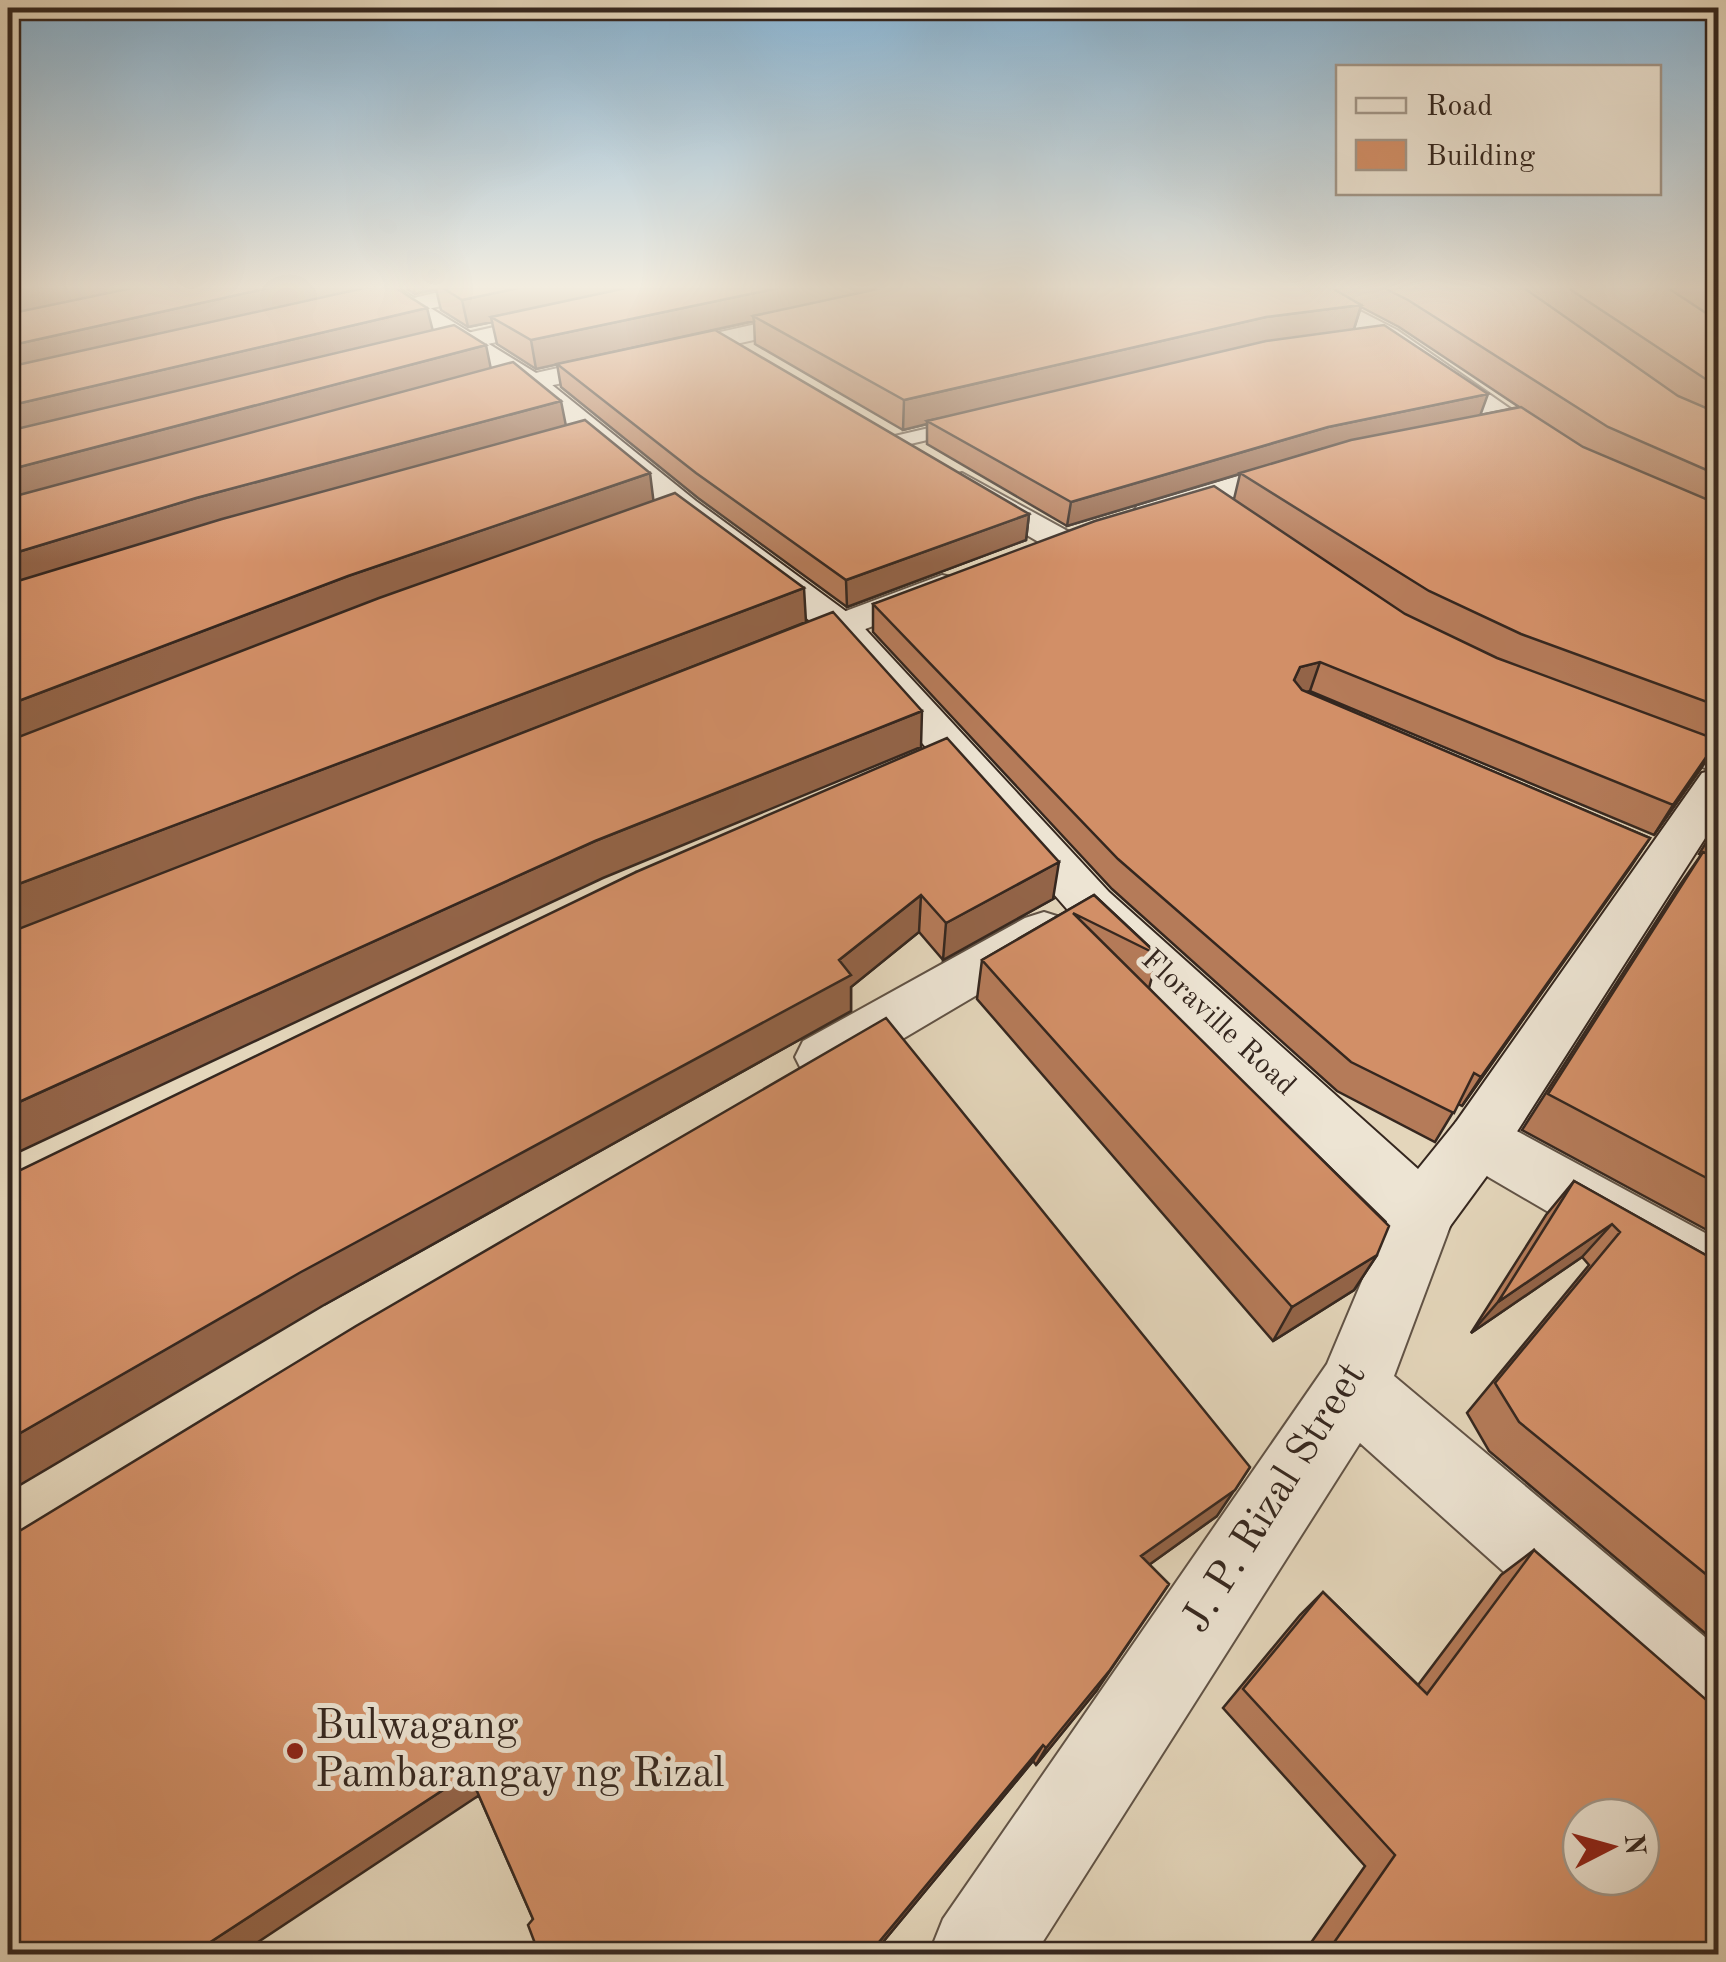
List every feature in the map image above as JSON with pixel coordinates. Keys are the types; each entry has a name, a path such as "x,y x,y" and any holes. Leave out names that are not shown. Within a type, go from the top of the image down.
{"street":[{"name":"Floraville Road","path":"510,380 666,515 841,626 932,759 1422,1213"},
{"path":"513,382 524,380"},
{"path":"1450,380 1581,468"},
{"path":"1463,431 1514,424"},
{"path":"880,435 1062,541"},
{"path":"1025,555 1202,495 1332,459"},
{"path":"737,666 970,576"},
{"name":"J. P. Rizal Street","path":"1005,1942 1353,1388 1422,1213 1478,1140 1718,783"},
{"path":"776,1084 1091,904"},
{"path":"1478,1140 1718,1275"},
{"path":"1353,1388 1718,1706"}],"lane":[{"path":"880,435 997,417"},
{"path":"1202,495 1232,516"},
{"path":"1633,730 1718,764"}],"building":[{"path":"8,380 121,380 8,406"},
{"path":"224,380 354,380 8,470 8,431"},
{"path":"448,380 535,380 561,401 196,498 8,555 8,498"},
{"path":"577,380 800,380 1029,514 846,580 696,473"},
{"path":"867,380 993,380 904,400"},
{"path":"1103,380 1466,380 1488,394 1328,427 1071,502 927,421"},
{"path":"1533,380 1655,380 1678,396 1718,413 1718,475 1608,427"},
{"path":"1521,407 1583,447 1718,504 1718,706 1521,634 1429,591 1240,473 1351,440"},
{"path":"585,420 650,473 348,576 8,705 8,584 222,519"},
{"path":"1214,486 1405,614 1497,658 1718,740 1673,805 1320,662 1300,667 1294,680 1302,690 1650,838 1481,1077 1474,1073 1454,1113 1351,1062 1118,859 873,604 1095,521"},
{"path":"675,493 804,588 8,888 8,741 379,598"},
{"path":"833,612 922,711 595,841 8,1107 8,933"},
{"path":"947,738 1059,862 946,923 921,895 839,960 851,975 301,1272 8,1440 8,1176 636,872"},
{"path":"1703,852 1718,858 1718,1184 1548,1094"},
{"path":"1094,895 1158,955 1073,913 1389,1226 1377,1255 1292,1307 982,960"},
{"path":"886,1018 1250,1467 1235,1490 1141,1556 1169,1584 1110,1670 869,1954 539,1954 528,1925 533,1919 469,1773 192,1954 8,1954 8,1538 356,1326"},
{"path":"1574,1181 1718,1262 1718,1584 1519,1422 1495,1383 1620,1232 1612,1224 1498,1302"},
{"path":"1534,1550 1718,1710 1718,1954 1326,1954 1395,1855 1243,1689 1323,1592 1427,1694"}],"place":[{"name":"Bulwagang Pambarangay ng Rizal","path":"295,1751"}]}
